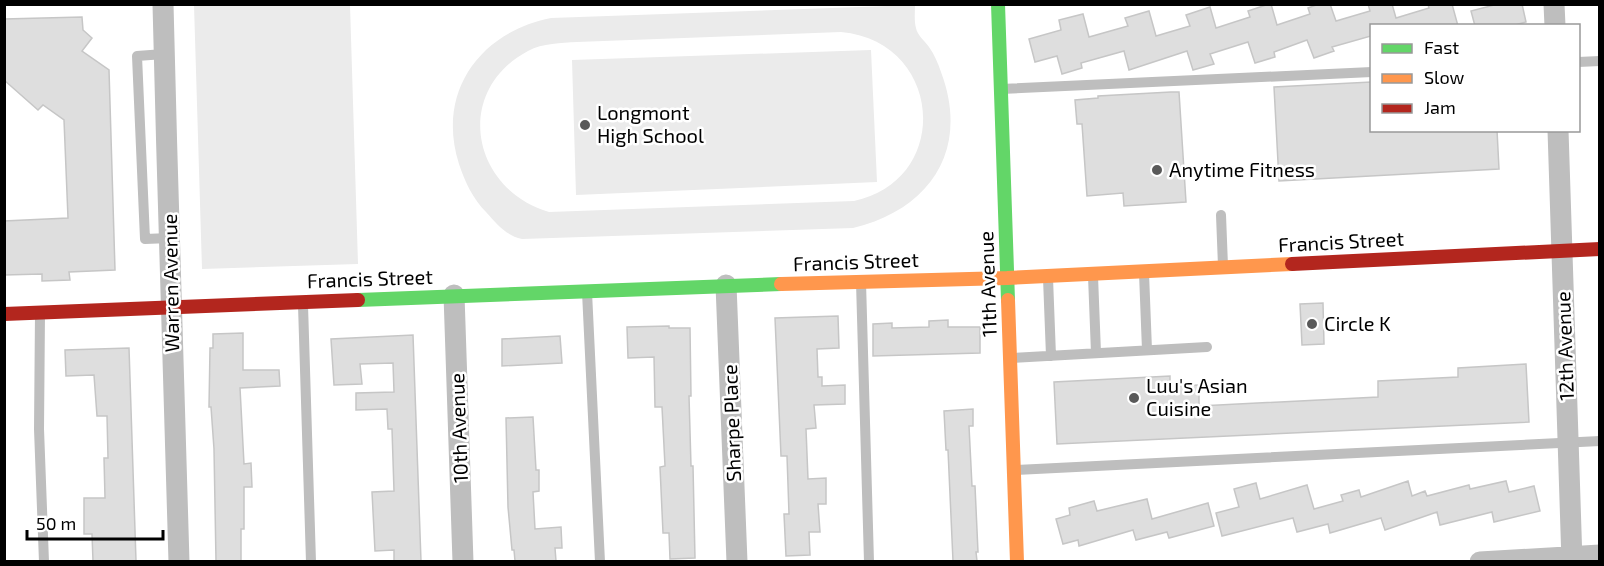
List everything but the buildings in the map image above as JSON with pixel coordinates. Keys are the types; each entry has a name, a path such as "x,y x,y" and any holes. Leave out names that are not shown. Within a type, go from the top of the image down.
{"street":[{"name":"Warren Avenue","path":"163,4 179,561"},
{"name":"11th Avenue","path":"998,4 1017,561"},
{"path":"1554,4 1555,24"},
{"name":"12th Avenue","path":"1558,132 1572,559"},
{"name":"Francis Street","path":"4,314 726,285 1007,278 1599,249"},
{"name":"Sharpe Place","path":"726,285 737,561"},
{"name":"10th Avenue","path":"454,295 463,561"},
{"path":"1479,561 1572,559 1599,555"}],"lane":[{"path":"1580,62 1599,61"},
{"path":"1000,89 1370,72"},
{"path":"1221,215 1223,267"},
{"path":"1144,271 1147,350"},
{"path":"1093,274 1096,353"},
{"path":"1048,276 1051,356"},
{"path":"861,282 869,561"},
{"path":"587,290 600,561"},
{"path":"303,301 311,561"},
{"path":"40,312 39,429 44,561"},
{"path":"1010,358 1207,347"},
{"path":"1014,470 1599,441"}],"shaded area":[{"path":"194,5 350,5 358,264 202,269"},
{"path":"915,5 917,31 936,59 949,100 950,126 946,150 937,172 923,191 904,206 880,219 853,228 522,239 516,237 506,232 494,221 477,202 467,184 459,164 453,138 454,113 459,90 470,69 485,51 503,37 526,25 551,18","holes":["841,32 875,41 900,59 916,84 923,112 920,141 908,167 886,188 854,201 549,212 523,200 502,183 488,161 481,138 481,113 489,90 504,68 528,51 540,46 577,42"]},
{"path":"871,50 877,182 576,195 572,60"}],"traffic: fast":[{"path":"998,4 1008,300"},
{"path":"358,300 781,284"}],"traffic: slow":[{"path":"781,284 1007,278 1292,264"},
{"path":"1008,300 1017,562"}],"traffic: jam":[{"path":"1292,264 1600,249"},
{"path":"4,314 358,300"}],"place":[{"name":"Longmont High School","path":"585,125"},
{"name":"Anytime Fitness","path":"1157,170"},
{"name":"Circle K","path":"1312,324"},
{"name":"Luu's Asian Cuisine","path":"1134,398"}]}
